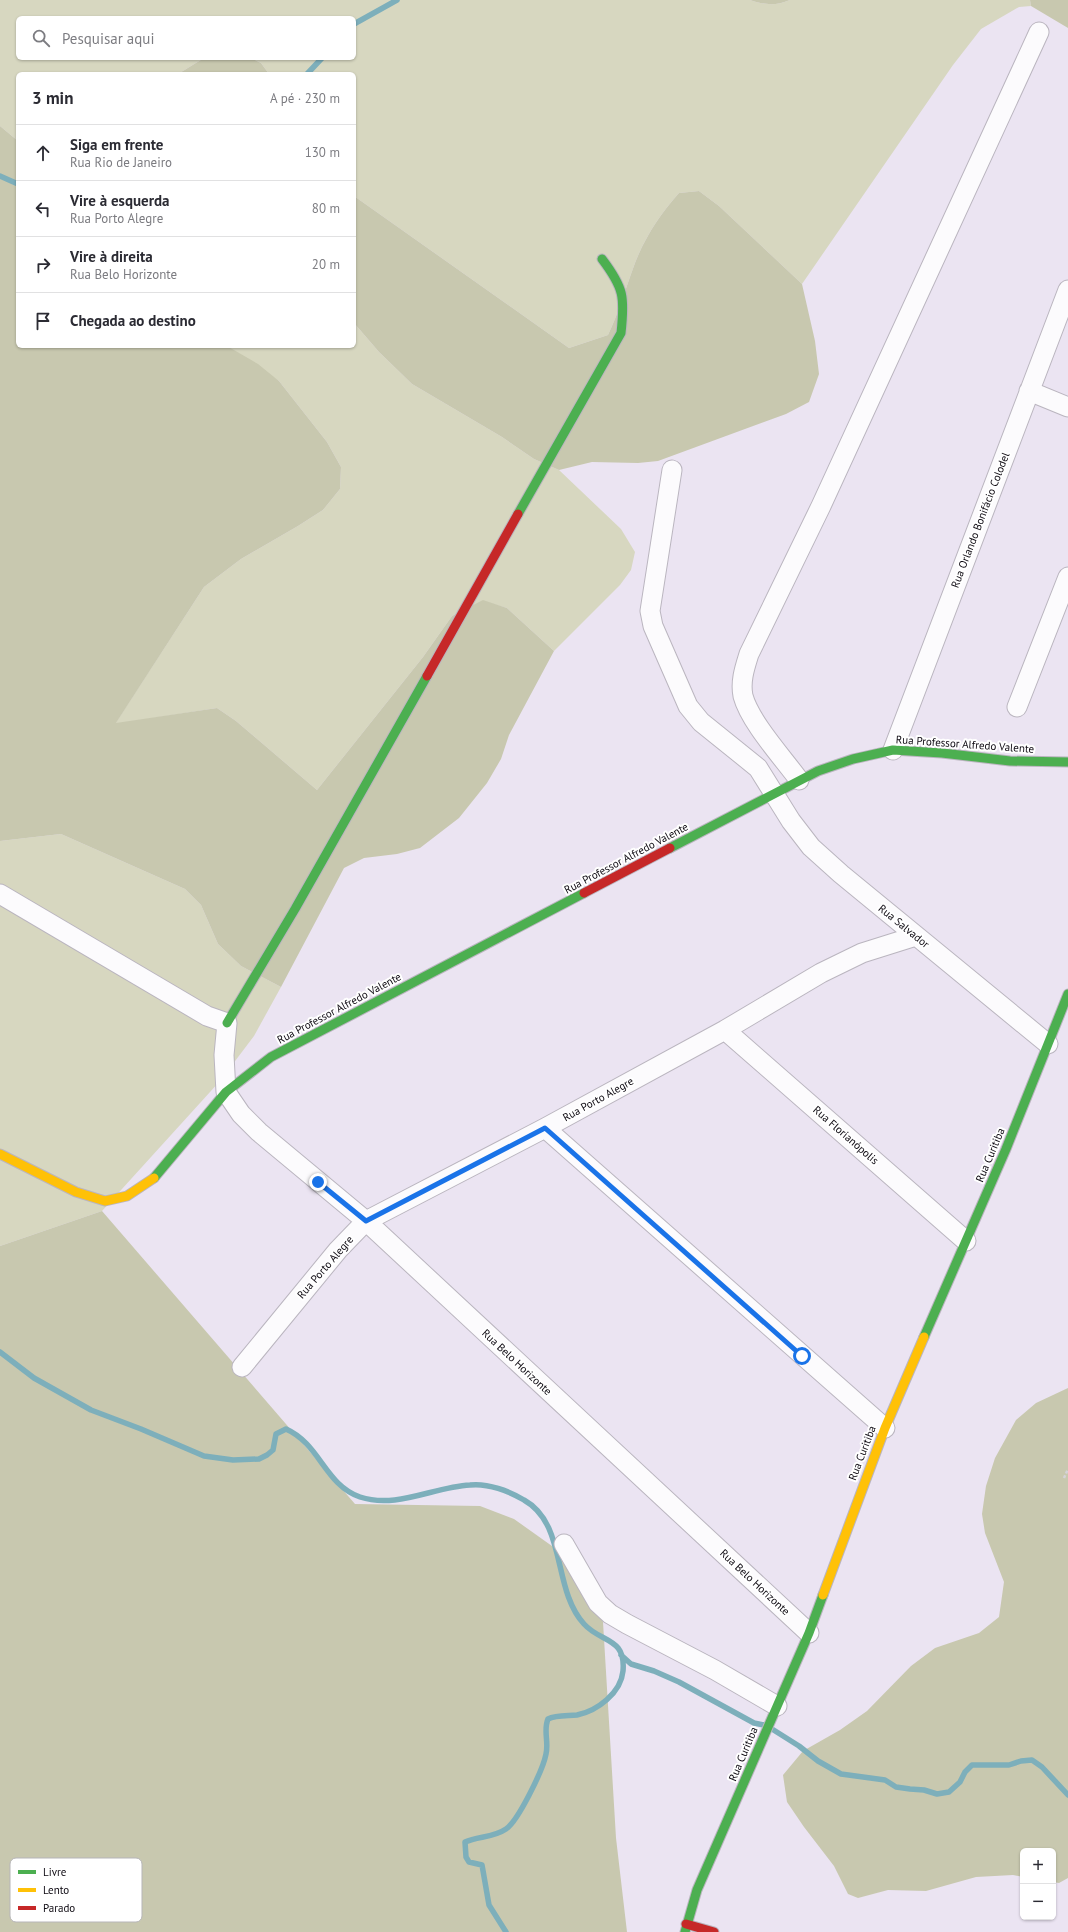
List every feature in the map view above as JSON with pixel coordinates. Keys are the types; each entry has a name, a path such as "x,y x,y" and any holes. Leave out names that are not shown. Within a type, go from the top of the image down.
{"street":[{"path":"799,780 752,717 743,696 742,675 749,654 821,506 1039,32"},
{"path":"226,1092 224,1055 227,1023 299,902 621,333 624,300 617,280 602,259"},
{"name":"Rua Orlando Bonifácio Colodel","path":"893,750 1068,290"},
{"path":"1029,391 1068,407"},
{"name":"Rua Salvador","path":"672,470 650,611 653,626 688,706 701,722 758,768 791,821 811,847 841,874 1048,1044"},
{"path":"1017,707 1068,577"},
{"name":"Rua Professor Alfredo Valente","path":"0,1154 76,1192 105,1201 126,1196 152,1181 226,1092 247,1074 271,1057 818,771 853,759 893,750 942,753 1010,761 1068,762"},
{"path":"0,894 207,1016 227,1023"},
{"name":"Rua Porto Alegre","path":"242,1367 338,1250 366,1221 545,1128 725,1030 821,973 862,954 916,936"},
{"name":"Rua Curitiba","path":"686,1928 697,1890 809,1633 884,1428 966,1241 1068,994"},
{"name":"Rua Florianópolis","path":"725,1030 966,1241"},
{"name":"Rua Belo Horizonte","path":"226,1092 242,1114 259,1132 366,1221 809,1633"},
{"path":"545,1128 884,1428"},
{"path":"564,1544 598,1603 610,1614 715,1670 777,1706"},
{"path":"686,1928 714,1932"}],"path":[{"path":"1064,1478 1068,1469"}],"green space":[{"path":"0,0 750,0 770,4 790,0 1030,0 1031,6 1019,7 981,29 953,65 802,284 719,206 699,191 679,193 660,217 644,244 635,263 608,335 569,348 356,197 356,72 268,72 261,63 255,60 356,60 356,16 16,16 16,60 201,60 181,72 16,72 16,139 0,126"},
{"path":"750,0 790,0 770,4"},
{"path":"1030,0 1068,0 1068,28 1031,6"},
{"path":"201,60 255,60 261,63 268,72 181,72"},
{"path":"0,126 16,139 16,348 230,348 258,364 279,381 327,442 341,467 340,489 323,510 241,559 204,587 116,723 217,708 236,721 317,790 423,657 452,616 483,600 507,608 554,651 509,735 501,759 487,783 459,818 420,848 397,854 364,858 344,868 281,987 241,966 218,944 201,905 185,889 61,834 0,841"},
{"path":"699,191 719,206 802,284 815,341 819,374 809,402 786,414 658,461 638,463 592,462 559,470 534,459 502,437 412,384 379,352 356,325 356,197 569,348 608,335 639,253 654,226 679,193"},
{"path":"356,325 379,352 412,384 502,437 534,459 559,470 621,529 635,552 631,570 620,585 554,651 507,608 483,601 452,616 423,657 317,790 236,721 217,708 115,724 204,587 241,559 323,510 340,489 341,467 327,442 279,381 230,348 356,348"},
{"path":"61,834 185,889 201,905 218,944 241,966 281,987 254,1036 220,1081 102,1211 0,1246 0,841"},
{"path":"102,1211 355,1504 480,1506 514,1519 559,1551 596,1595 603,1622 616,1838 627,1932 0,1932 0,1246"},
{"path":"1068,1388 1068,1878 1059,1883 1056,1882 1056,1848 1020,1848 1020,1876 1013,1875 976,1877 926,1891 888,1890 858,1898 848,1894 834,1866 787,1802 783,1775 803,1751 840,1730 867,1711 911,1666 935,1648 979,1633 999,1617 1004,1582 985,1533 982,1514 986,1486 995,1458 1016,1420 1036,1403"}],"waterway":[{"path":"356,23 397,0"},
{"path":"309,72 320,60"},
{"path":"0,176 16,183"},
{"path":"0,1352 34,1378 91,1410 141,1429 204,1456 233,1460 259,1459 273,1450 276,1434 286,1429 298,1436 307,1444 338,1483 348,1491 360,1497 374,1500 401,1499 442,1489 470,1485 484,1485 498,1488 512,1494 524,1500 538,1511 547,1525 553,1541 567,1593 574,1610 584,1624 598,1635 611,1642 621,1652 623,1671 618,1687 613,1694 600,1705 585,1713 558,1716 548,1719 546,1727 547,1750 544,1761 517,1816 511,1824 501,1832 465,1842 466,1857 469,1862 482,1865 489,1905 506,1932"},
{"path":"621,1655 631,1664 654,1671 679,1682 754,1723 764,1725"},
{"path":"772,1729 799,1746 818,1761 841,1774 885,1780 896,1787 924,1790 937,1794 949,1792 960,1782 965,1772 972,1765 1009,1765 1021,1761 1032,1760 1042,1767 1068,1795"}],"traffic: fast":[{"path":"518,514 621,333 623,310 621,293 615,278 602,259"},
{"path":"227,1023 295,909 427,676"},
{"path":"670,848 818,771 853,759 893,750 942,753 1010,761 1068,762"},
{"path":"154,1178 226,1092 271,1057 584,893"},
{"path":"924,1337 1006,1149 1068,994"},
{"path":"685,1932 697,1890 809,1633 823,1595"}],"traffic: slow":[{"path":"0,1154 76,1192 105,1201 127,1196 154,1178"},
{"path":"823,1595 885,1428 924,1337"}],"traffic: jam":[{"path":"427,676 518,514"},
{"path":"584,893 670,848"},
{"path":"686,1924 714,1932"}],"route":[{"path":"318,1182 366,1221 545,1128 802,1356"}]}
